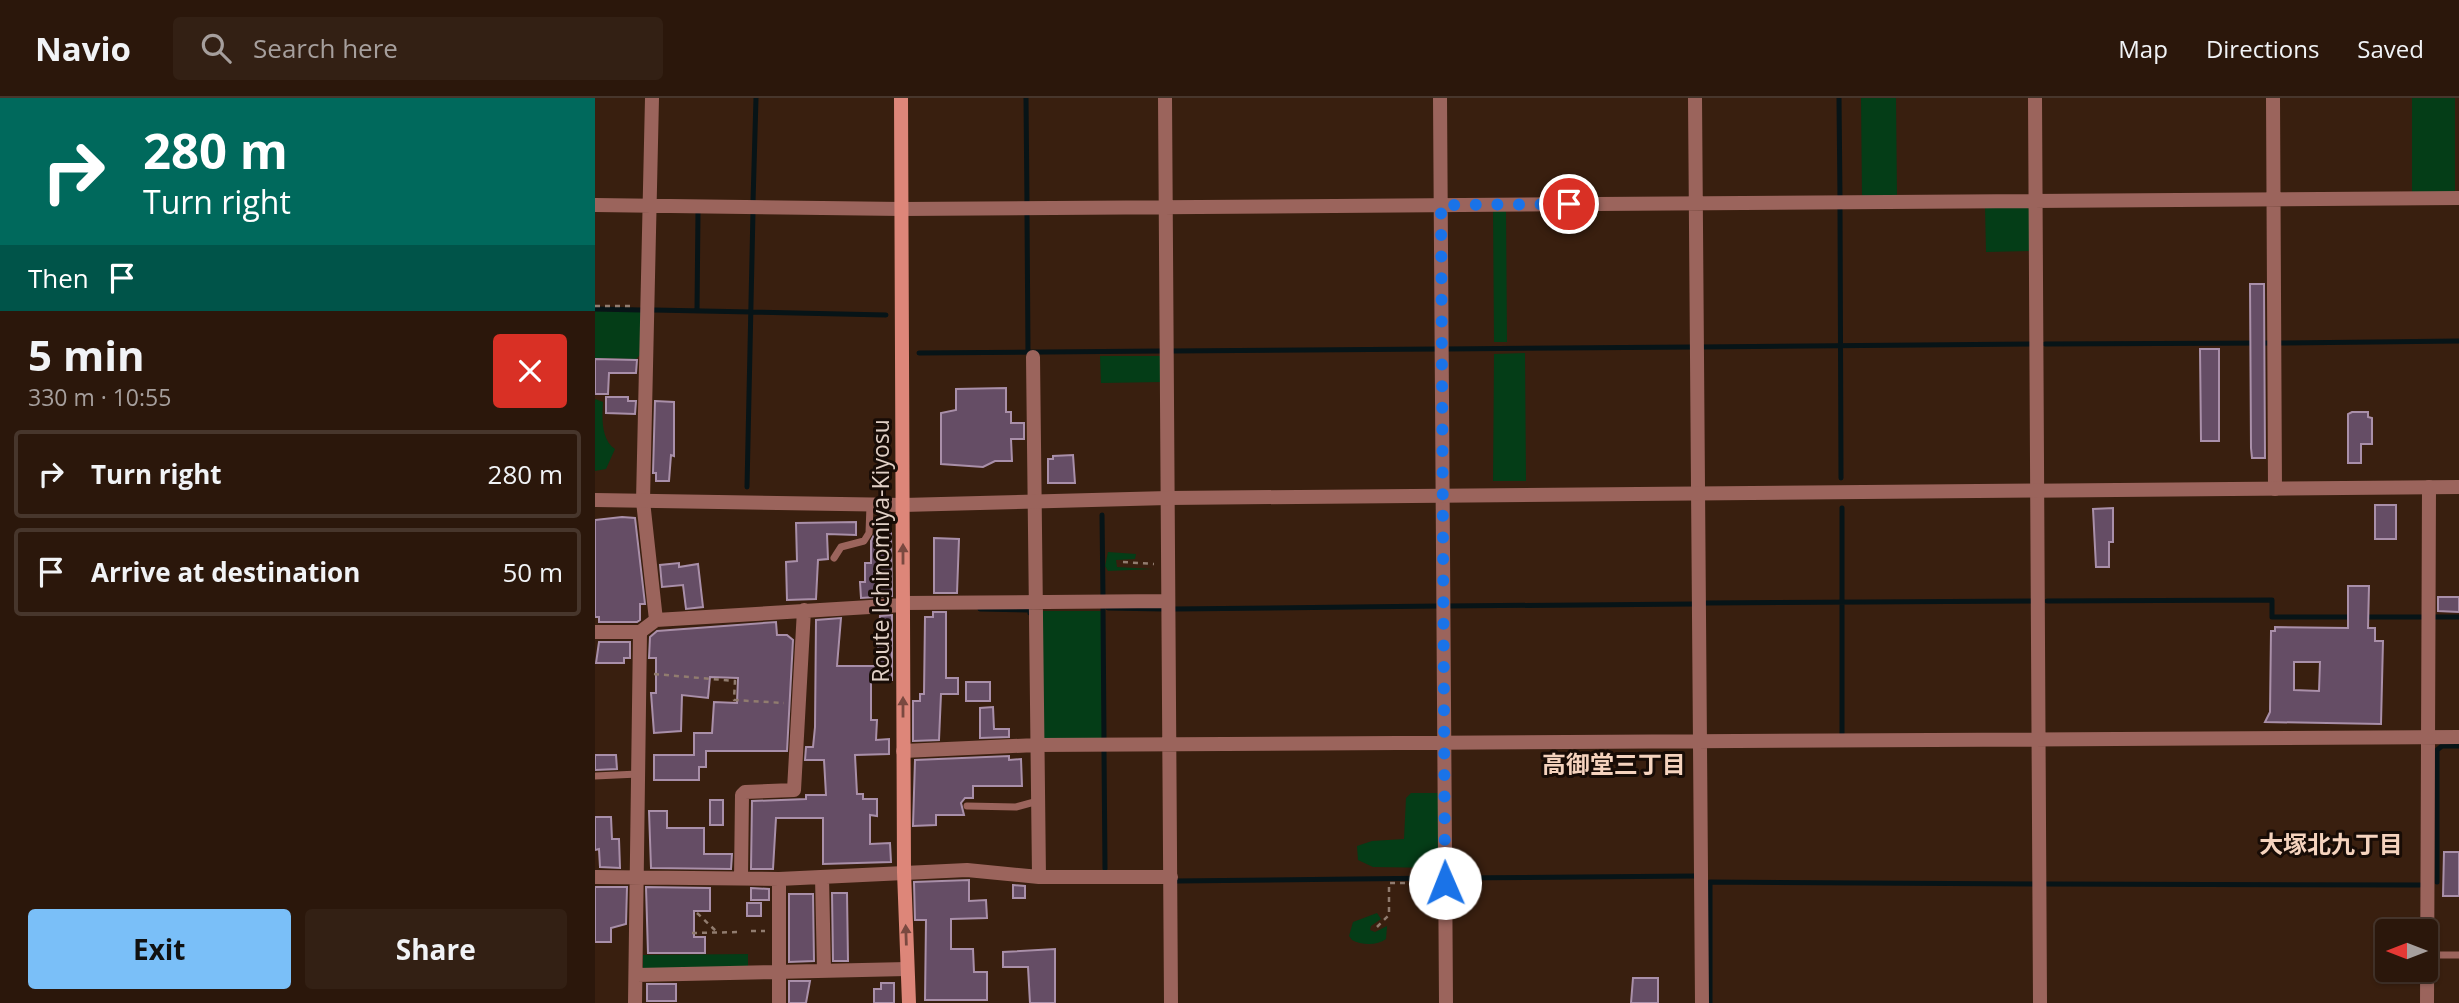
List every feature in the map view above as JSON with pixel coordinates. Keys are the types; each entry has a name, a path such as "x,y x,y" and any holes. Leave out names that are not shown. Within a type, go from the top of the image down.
{"main road":[{"name":"Route Ichinomiya-Kiyosu","path":"901,98 904,872 909,1003"}],"street":[{"path":"652,98 643,500 656,620"},
{"path":"1165,98 1171,1003"},
{"path":"1440,98 1446,1003"},
{"path":"1695,98 1702,1003"},
{"path":"2035,98 2040,1003"},
{"path":"2273,98 2275,489"},
{"path":"595,205 902,209 2459,198"},
{"path":"1033,357 1039,877"},
{"path":"595,500 903,505 1168,498 2459,486"},
{"path":"2428,919 2429,487"},
{"path":"595,632 640,632 656,620 903,604 1168,601"},
{"path":"741,878 742,795 745,792 794,790 804,610"},
{"path":"635,1003 640,632"},
{"path":"903,751 1038,745 2459,737"},
{"path":"595,877 779,879 967,870 1039,877 1171,877"},
{"path":"822,877 824,971"},
{"path":"779,879 779,1003"},
{"path":"637,975 907,969"},
{"path":"2427,982 2427,1003"}],"lane":[{"path":"834,558 841,547 864,541 869,533 870,505"},
{"path":"595,776 638,774"},
{"path":"967,806 1016,807 1038,801"},
{"path":"2438,955 2459,955"}],"path":[{"path":"595,306 647,307"},
{"path":"1123,562 1168,564"},
{"path":"640,673 735,681 734,700 797,704"},
{"path":"1377,927 1389,915 1389,883 1445,883"},
{"path":"697,913 717,932"},
{"path":"692,933 742,932"}],"green space":[{"path":"1861,98 1896,98 1897,198 1862,198"},
{"path":"2412,98 2455,98 2455,195 2412,195"},
{"path":"2025,205 2031,212 2031,251 1986,252 1985,206"},
{"path":"1493,209 1506,209 1507,342 1494,342"},
{"path":"595,311 641,312 640,355 636,359 595,358"},
{"path":"1525,353 1526,481 1493,481 1494,354"},
{"path":"1100,356 1162,356 1162,382 1101,383"},
{"path":"595,399 603,402 605,434 615,449 606,469 595,471"},
{"path":"1108,552 1136,554 1135,559 1116,560 1117,567 1153,569 1108,571 1105,566"},
{"path":"1041,611 1101,611 1102,741 1046,741 1042,737"},
{"path":"1411,793 1441,793 1442,868 1373,867 1358,860 1357,846 1372,841 1404,839 1406,798"},
{"path":"1377,913 1381,919 1371,926 1370,930 1375,932 1387,926 1386,939 1369,944 1352,940 1349,936 1353,922"},
{"path":"748,954 748,967 643,970 643,955"}],"building":[{"path":"2250,284 2264,284 2265,458 2252,458 2251,448"},
{"path":"2200,349 2219,349 2219,441 2201,441"},
{"path":"595,359 637,360 636,373 609,373 608,394 595,394"},
{"path":"1006,388 1006,412 1011,412 1011,423 1024,423 1024,439 1011,439 1012,461 995,461 983,467 941,464 941,413 956,410 956,389"},
{"path":"606,397 628,397 628,401 636,401 635,414 606,413"},
{"path":"655,401 674,402 674,456 671,455 669,481 656,481 656,473 653,473"},
{"path":"2368,412 2368,417 2372,418 2372,444 2361,444 2361,463 2348,463 2348,414"},
{"path":"1073,455 1075,483 1048,483 1048,459 1053,459 1053,456"},
{"path":"2375,505 2396,505 2396,539 2375,539"},
{"path":"2113,508 2113,542 2109,542 2109,567 2096,567 2093,509"},
{"path":"635,518 645,604 640,604 640,620 637,622 599,622 599,617 595,617 595,520"},
{"path":"856,522 856,535 827,534 828,559 818,560 816,599 787,600 786,562 797,561 796,523"},
{"path":"875,533 891,533 892,596 861,598 860,582 865,582 865,563 871,563 871,541"},
{"path":"934,538 959,539 957,593 934,593"},
{"path":"679,563 679,567 698,564 703,607 686,609 683,585 662,587 660,565"},
{"path":"2348,586 2369,586 2368,628 2375,628 2375,641 2383,641 2381,724 2265,722 2270,712 2271,631 2275,631 2275,627 2348,628","holes":["2294,662 2320,662 2319,691 2294,690"]},
{"path":"2438,597 2459,597 2459,612 2438,611"},
{"path":"933,612 946,612 946,678 958,678 958,694 941,694 939,740 913,741 913,701 920,701 920,694 924,694 925,617 933,617"},
{"path":"892,615 892,680 871,680 871,720 877,720 876,740 889,739 889,754 855,755 857,794 863,794 863,799 877,799 877,816 870,815 870,844 890,843 891,862 823,864 823,818 776,818 773,869 751,869 752,801 806,799 806,795 826,795 824,760 805,760 806,747 813,747 815,727 816,620 841,618 837,666 877,666 880,616"},
{"path":"776,622 777,635 787,635 793,640 787,751 706,751 706,767 699,767 699,780 654,780 654,755 694,755 694,733 712,733 714,702 737,703 738,678 710,677 708,698 682,695 681,731 654,733 651,693 656,693 656,658 649,658 650,637 657,631"},
{"path":"599,642 630,642 630,658 624,658 624,663 596,663"},
{"path":"966,682 990,682 990,701 966,701"},
{"path":"993,707 994,729 1009,729 1009,737 980,738 980,708"},
{"path":"595,755 616,755 617,769 595,770"},
{"path":"1009,756 1009,760 1021,759 1022,786 973,786 973,798 965,798 961,803 964,815 936,815 936,825 913,826 915,760"},
{"path":"710,800 723,800 723,825 710,825"},
{"path":"649,811 667,811 667,828 704,828 704,854 732,854 731,869 651,868"},
{"path":"595,817 611,817 612,839 619,839 620,868 600,867 599,849 595,850"},
{"path":"2444,852 2459,852 2459,896 2443,896"},
{"path":"969,880 969,901 986,900 987,918 951,919 951,949 973,949 974,972 987,972 987,1000 925,1000 926,920 915,920 914,882"},
{"path":"1013,885 1025,886 1025,898 1013,898"},
{"path":"595,887 627,887 626,924 611,928 611,942 595,942"},
{"path":"646,887 710,888 710,911 694,911 694,937 705,937 705,953 648,953"},
{"path":"751,888 769,889 769,900 751,900"},
{"path":"832,893 847,893 848,961 833,961"},
{"path":"789,894 813,894 814,961 789,962"},
{"path":"747,903 761,903 761,916 747,916"},
{"path":"1055,949 1055,1003 1030,1003 1028,967 1003,967 1003,952"},
{"path":"1633,978 1658,978 1658,1003 1631,1003"},
{"path":"789,981 810,981 806,1003 789,1003"},
{"path":"881,983 894,983 894,1003 874,1003 874,989 881,989"},
{"path":"647,984 676,984 676,1001 647,1001"}],"waterway":[{"path":"753,202 756,98"},
{"path":"1026,98 1027,204"},
{"path":"1839,98 1840,198"},
{"path":"1840,208 1841,478"},
{"path":"747,487 753,211"},
{"path":"697,311 698,212"},
{"path":"1027,214 1028,352"},
{"path":"595,309 641,310"},
{"path":"654,310 886,315"},
{"path":"2281,343 2459,341"},
{"path":"2045,344 2271,343"},
{"path":"1701,347 2031,344"},
{"path":"1446,349 1692,347"},
{"path":"1171,351 1436,349"},
{"path":"919,353 1161,351"},
{"path":"1842,508 1842,735"},
{"path":"1102,515 1103,598"},
{"path":"2047,601 2272,600 2272,617 2353,617"},
{"path":"1705,603 2033,601"},
{"path":"1448,606 1694,604"},
{"path":"1174,609 1439,606"},
{"path":"1103,608 1104,740"},
{"path":"1108,608 1165,609"},
{"path":"980,609 1030,610 1030,613"},
{"path":"2362,617 2423,617"},
{"path":"2435,617 2459,617"},
{"path":"2437,882 2437,750 2442,746 2459,746"},
{"path":"1104,751 1105,869"},
{"path":"1450,878 1695,876"},
{"path":"1176,881 1441,878"},
{"path":"1710,1003 1710,882 2033,884"},
{"path":"2047,884 2420,885"}],"district":[{"name":"高御堂三丁目","path":"1614,763"},
{"name":"大塚北九丁目","path":"2331,843"}],"route":[{"path":"1445,883 1441,205 1569,204"}]}
